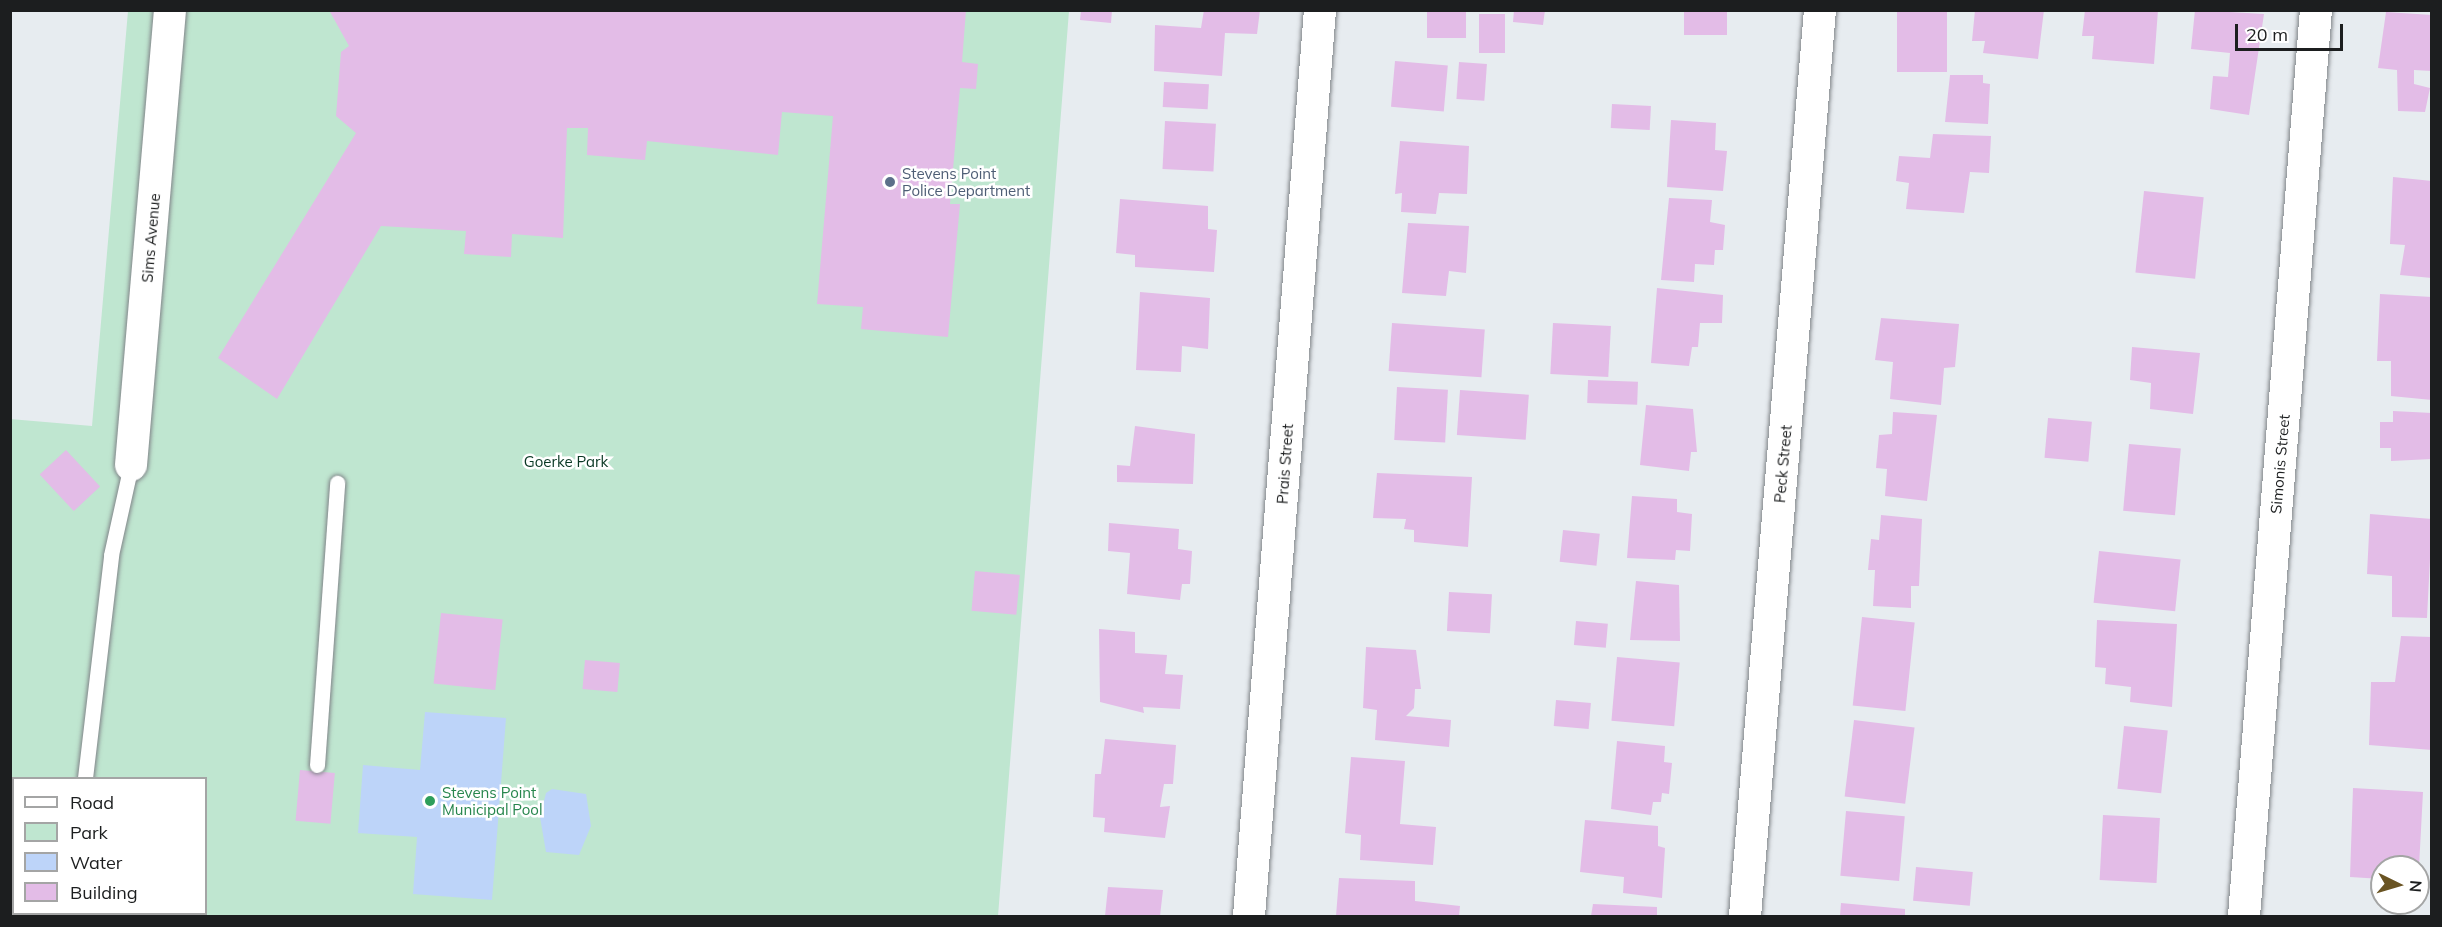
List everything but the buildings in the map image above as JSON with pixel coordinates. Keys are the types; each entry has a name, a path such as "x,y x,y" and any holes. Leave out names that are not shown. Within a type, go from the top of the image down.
{"street":[{"name":"Sims Avenue","path":"131,465 170,10"},
{"name":"Prais Street","path":"1249,916 1320,10"},
{"name":"Peck Street","path":"1745,916 1820,10"},
{"name":"Simonis Street","path":"2244,916 2316,10"}],"lane":[{"path":"85,777 111,555 131,465"},
{"path":"317,765 337,483"}],"green space":[{"name":"Goerke Park","path":"128,11 1069,11 998,916 11,916 10,419 92,426"}],"water":[{"name":"Stevens Point Municipal Pool","path":"425,712 506,718 492,900 413,894 417,837 358,833 363,765 420,770"},
{"path":"552,789 586,794 591,826 579,855 546,852 540,817 546,793"}],"place":[{"name":"Stevens Point Police Department","path":"890,182"},
{"name":"Stevens Point Municipal Pool","path":"430,801"}]}
